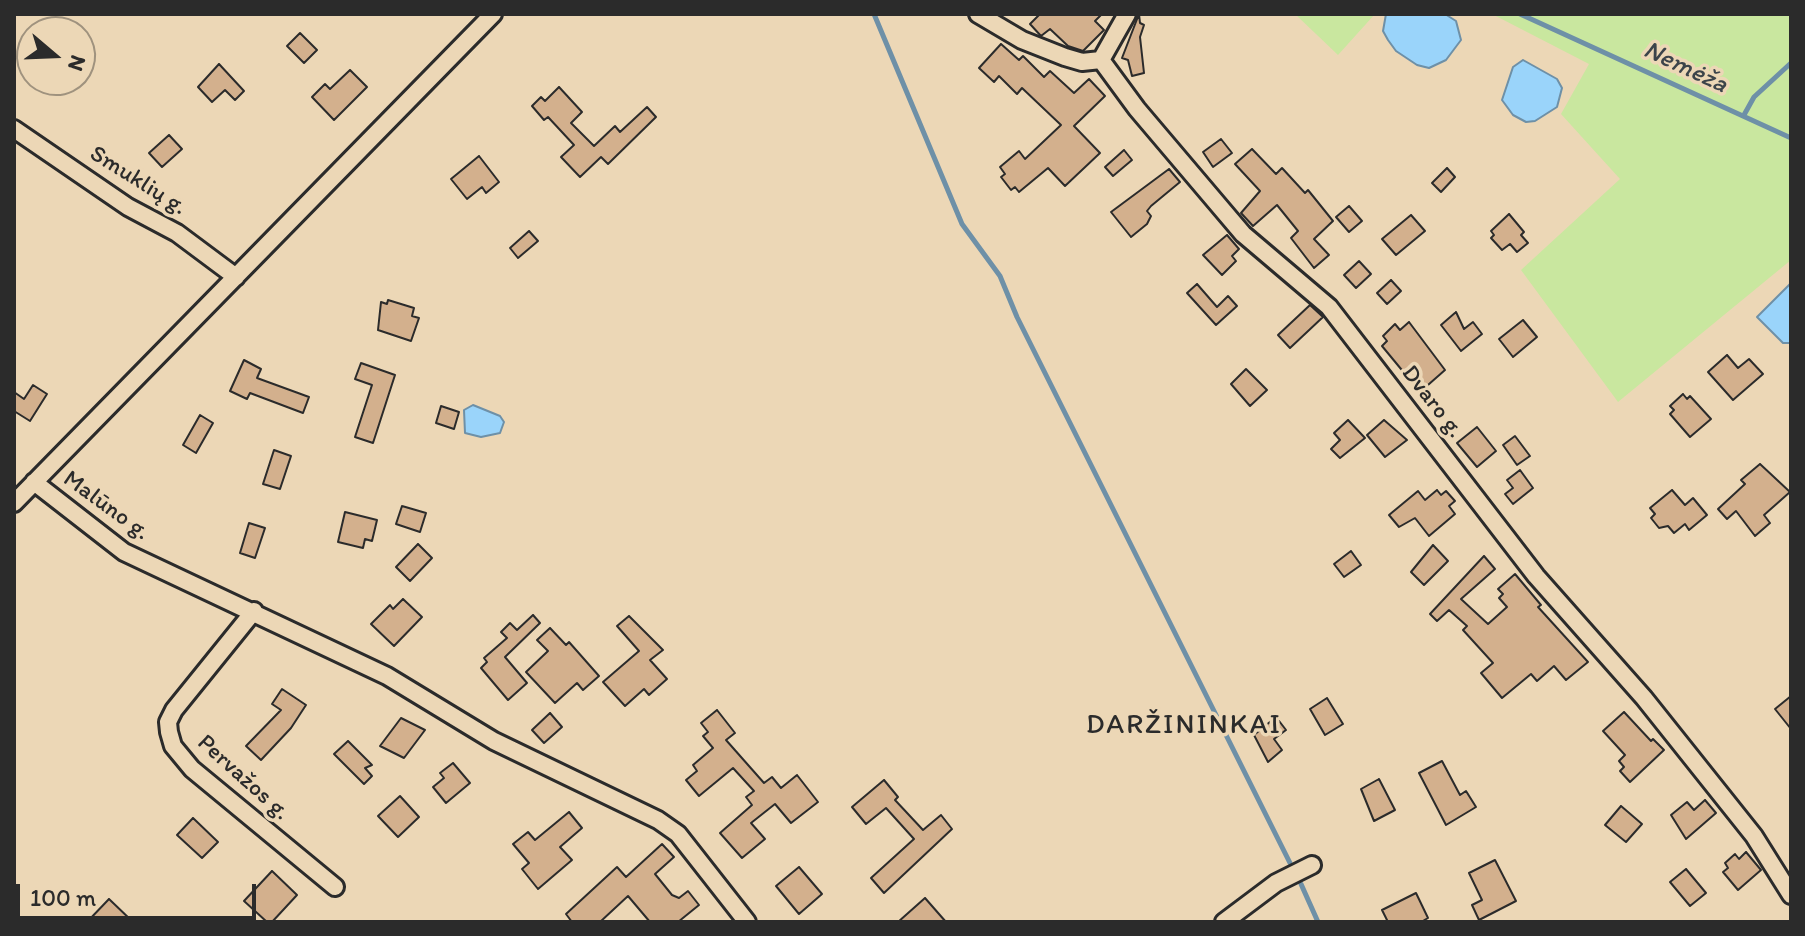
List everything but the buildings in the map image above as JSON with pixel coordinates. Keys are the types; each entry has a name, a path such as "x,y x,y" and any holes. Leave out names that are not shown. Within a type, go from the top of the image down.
{"street":[{"name":"Malūno g.","path":"493,14 34,482 124,552 387,676 494,741 658,820 678,834 747,922"},
{"path":"978,14 1022,40 1082,62 1101,60 1127,14"},
{"name":"Dvaro g.","path":"1101,60 1137,109 1243,234 1329,307 1536,576 1644,698 1754,836 1791,895"},
{"name":"Smuklių g.","path":"14,129 128,207 177,233 236,277"},
{"path":"14,503 34,482"},
{"name":"Pervažos g.","path":"254,611 174,710 169,732 173,746 192,769 335,887"},
{"path":"1224,922 1276,883 1312,865"}],"green space":[{"path":"1295,14 1375,14 1338,55"},
{"path":"1492,14 1791,14 1791,260 1618,402 1521,270 1620,179 1561,114 1589,64"}],"water":[{"path":"1386,14 1445,14 1456,21 1461,40 1446,60 1429,68 1417,65 1396,51 1388,40 1383,31"},
{"path":"1523,60 1557,79 1562,88 1557,107 1535,121 1526,122 1513,115 1502,100 1513,67"},
{"path":"1791,283 1791,343 1783,343 1757,317"},
{"path":"473,405 500,416 504,422 500,433 481,437 465,433 464,410"}],"waterway":[{"path":"874,14 962,224 1000,276 1017,317 1290,863"},
{"name":"Nemėža","path":"1520,14 1791,138"},
{"path":"1744,115 1754,97 1791,63"},
{"path":"1301,884 1318,922"}],"district":[{"name":"DARŽININKAI","path":"1184,726"}]}
